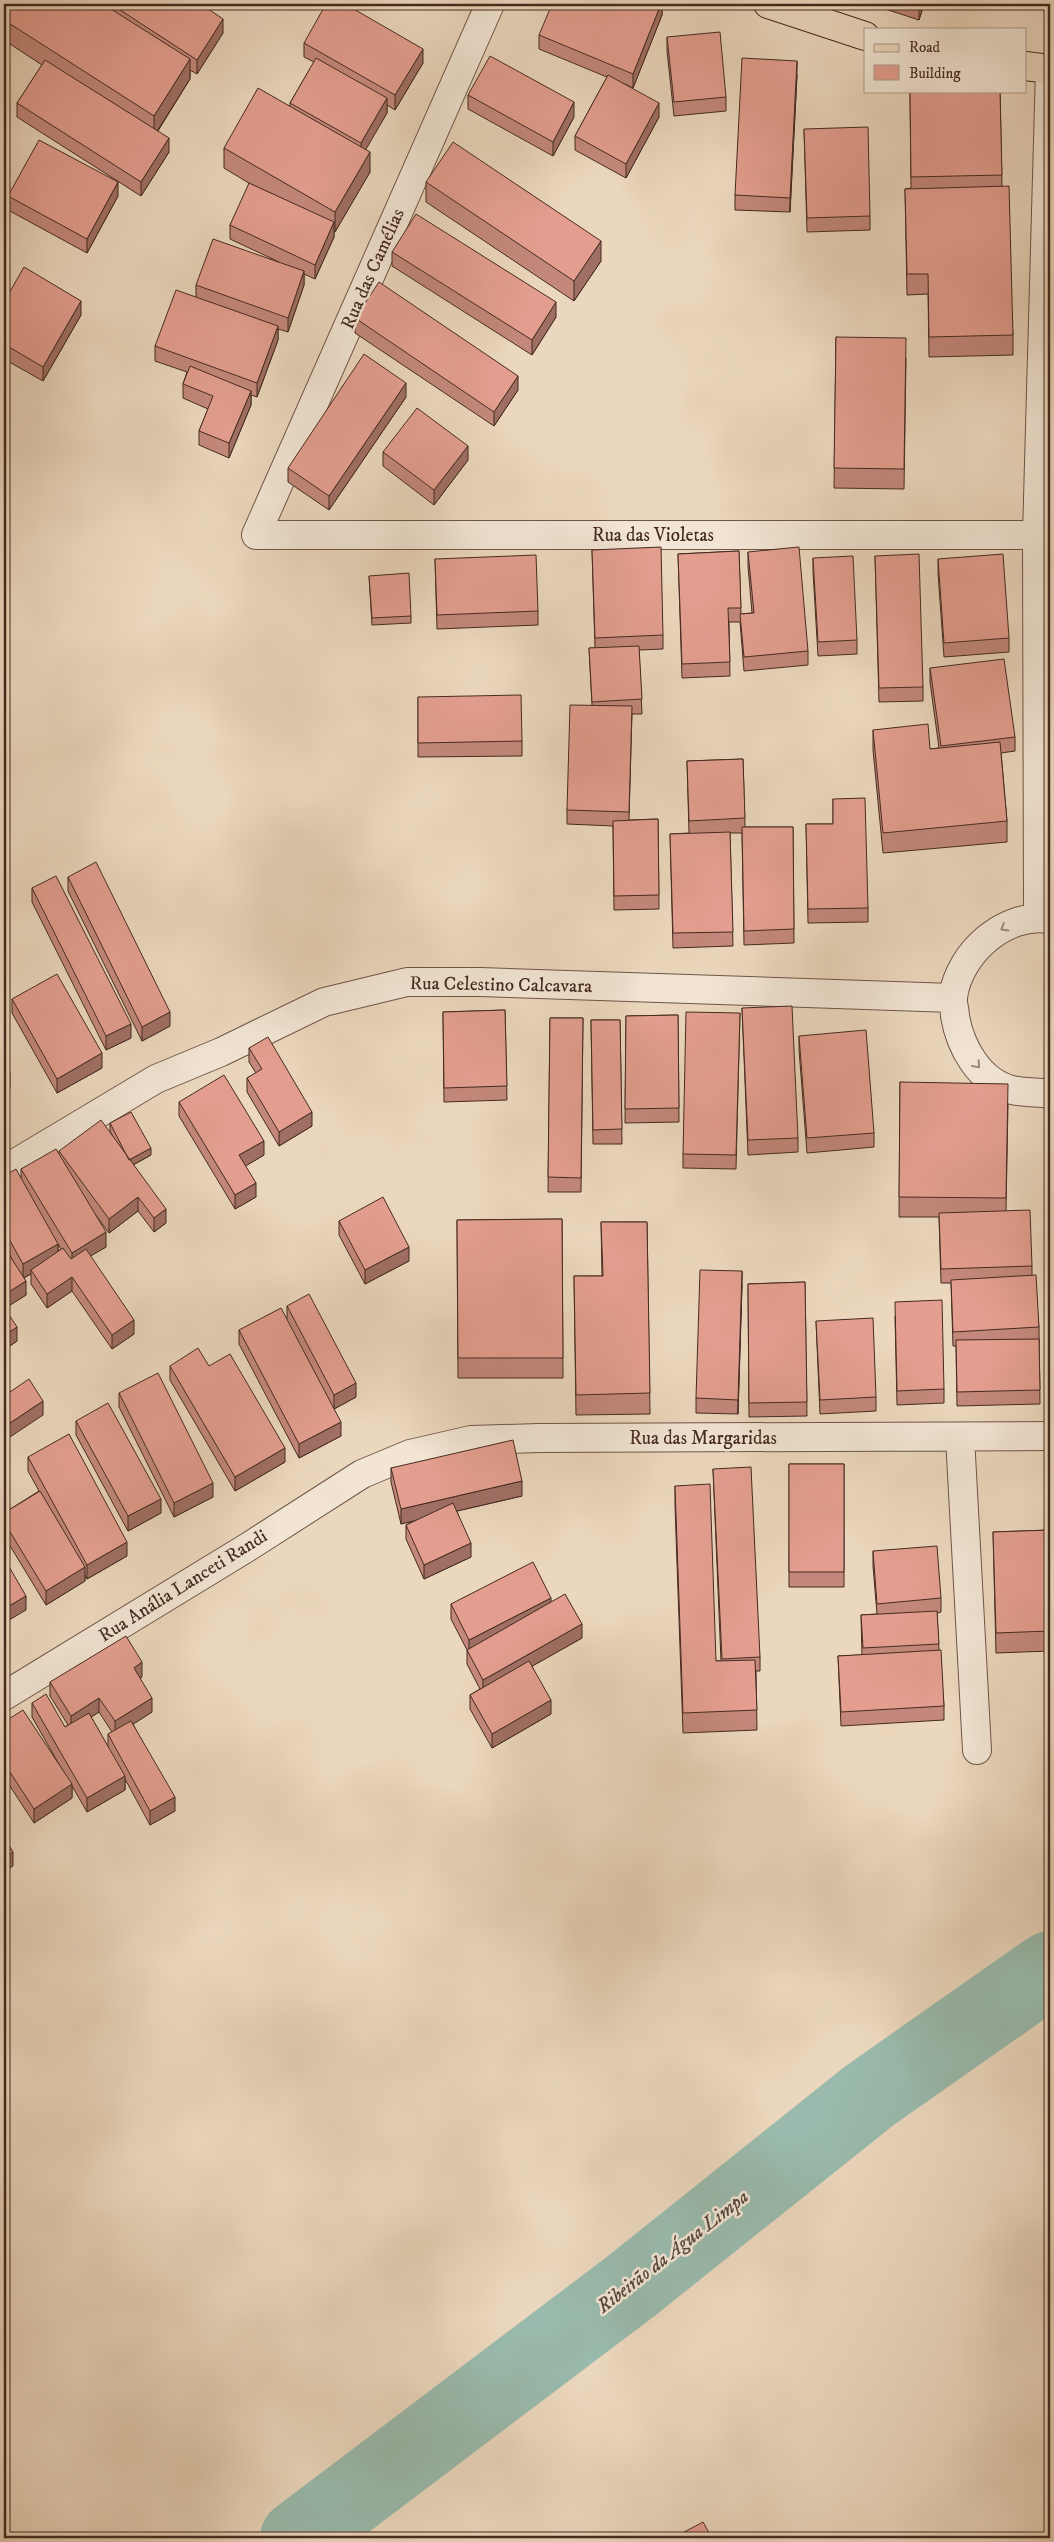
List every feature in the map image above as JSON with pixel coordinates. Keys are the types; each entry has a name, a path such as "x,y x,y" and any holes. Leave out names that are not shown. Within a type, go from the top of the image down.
{"main road":[{"path":"768,4 864,36"},
{"path":"1026,66 1050,69"}],"street":[{"name":"Rua das Camélias","path":"256,535 490,4"},
{"path":"1050,69 1044,535 1044,918 1011,924 987,938 968,959 953,998 958,1033 966,1052 978,1067 994,1080 1012,1090 1050,1094"},
{"name":"Rua das Violetas","path":"256,535 1044,535"},
{"name":"Rua Celestino Calcavara","path":"4,1170 156,1079 221,1052 324,1002 407,982 490,982 953,998"},
{"name":"Rua das Margaridas","path":"362,1474 410,1454 471,1440 539,1438 1050,1436"},
{"path":"960,1437 977,1750"},
{"name":"Rua Anália Lanceti Randi","path":"4,1696 248,1547 362,1474"}],"building":[{"path":"12,4 103,4 190,59 154,116 4,20 4,16"},
{"path":"111,4 201,4 223,19 197,60"},
{"path":"326,4 345,4 423,49 395,95 304,43"},
{"path":"552,4 661,4 633,74 539,35"},
{"path":"720,32 726,97 674,102 667,37"},
{"path":"490,56 574,102 553,142 468,95"},
{"path":"316,58 387,98 361,143 290,103"},
{"path":"742,58 797,61 790,198 735,195"},
{"path":"45,60 169,138 141,182 17,103"},
{"path":"608,75 659,103 626,164 575,136"},
{"path":"258,88 370,152 335,212 224,148"},
{"path":"910,92 1000,92 1002,175 911,177"},
{"path":"868,127 870,216 807,218 804,129"},
{"path":"39,140 118,182 87,239 8,196"},
{"path":"453,142 601,241 574,281 426,182"},
{"path":"249,183 334,222 315,265 230,225"},
{"path":"1009,186 1013,335 929,337 928,274 907,274 905,189"},
{"path":"416,214 556,302 532,340 392,252"},
{"path":"213,239 304,271 288,318 196,285"},
{"path":"24,267 81,301 43,367 4,344 4,302"},
{"path":"379,282 518,376 494,412 355,318"},
{"path":"176,290 278,326 257,383 155,346"},
{"path":"836,337 906,338 904,469 834,468"},
{"path":"364,354 406,383 329,496 288,468"},
{"path":"190,366 251,391 229,443 199,431 213,396 183,384"},
{"path":"417,408 468,446 434,490 383,452"},
{"path":"661,547 663,635 595,638 592,550"},
{"path":"799,547 808,651 744,657 740,614 754,613 748,552"},
{"path":"739,551 741,608 728,608 730,662 682,664 678,554"},
{"path":"919,554 923,687 879,688 875,556"},
{"path":"1003,554 1009,638 944,643 938,559"},
{"path":"536,555 538,611 437,615 435,559"},
{"path":"853,556 857,640 818,642 813,558"},
{"path":"409,573 411,616 372,618 369,576"},
{"path":"639,646 642,699 592,702 589,648"},
{"path":"1004,659 1015,737 941,746 930,668"},
{"path":"521,695 522,741 418,743 418,697"},
{"path":"570,705 632,706 629,812 567,810"},
{"path":"928,724 930,749 1000,742 1007,821 883,833 873,730"},
{"path":"743,759 745,818 689,821 687,761"},
{"path":"865,798 868,908 808,909 806,824 833,824 833,799"},
{"path":"658,819 659,895 614,896 613,821"},
{"path":"742,827 793,827 794,929 744,931"},
{"path":"730,832 733,932 673,933 670,834"},
{"path":"96,862 170,1012 142,1027 68,877"},
{"path":"56,876 131,1024 106,1036 32,888"},
{"path":"57,974 102,1053 57,1079 12,999"},
{"path":"792,1006 798,1138 748,1140 742,1008"},
{"path":"505,1010 507,1086 444,1088 443,1012"},
{"path":"686,1012 740,1013 736,1155 683,1154"},
{"path":"678,1015 679,1108 625,1109 626,1016"},
{"path":"550,1018 583,1018 581,1178 548,1177"},
{"path":"591,1020 620,1020 622,1129 593,1130"},
{"path":"866,1030 874,1133 807,1138 799,1036"},
{"path":"268,1037 312,1112 279,1132 247,1078 262,1069 249,1048"},
{"path":"4,1063 10,1073 4,1077"},
{"path":"224,1075 264,1141 239,1155 256,1183 235,1195 179,1102"},
{"path":"900,1082 1008,1084 1006,1198 899,1197"},
{"path":"131,1112 151,1148 129,1160 110,1123"},
{"path":"101,1120 166,1209 154,1218 138,1197 109,1219 59,1151"},
{"path":"56,1149 106,1232 72,1253 21,1169"},
{"path":"16,1169 58,1244 23,1264 4,1230 4,1176"},
{"path":"383,1197 409,1247 365,1270 339,1221"},
{"path":"1030,1210 1032,1266 941,1269 939,1213"},
{"path":"562,1219 563,1358 458,1358 457,1220"},
{"path":"601,1222 647,1222 650,1393 576,1395 574,1276 603,1276"},
{"path":"4,1247 26,1281 4,1295"},
{"path":"63,1248 71,1259 86,1249 134,1320 112,1335 72,1277 47,1294 31,1270"},
{"path":"700,1270 742,1271 738,1400 696,1398"},
{"path":"1036,1275 1039,1327 953,1332 951,1280"},
{"path":"805,1282 807,1402 749,1403 748,1284"},
{"path":"309,1294 356,1383 334,1395 287,1306"},
{"path":"942,1300 944,1389 897,1391 895,1302"},
{"path":"4,1307 17,1327 4,1336"},
{"path":"281,1308 341,1422 299,1444 239,1330"},
{"path":"873,1318 876,1397 820,1400 816,1321"},
{"path":"1039,1339 1040,1390 957,1392 956,1340"},
{"path":"198,1348 209,1366 230,1354 285,1448 235,1477 170,1366"},
{"path":"158,1373 213,1483 174,1503 119,1393"},
{"path":"29,1379 43,1401 4,1427 4,1396"},
{"path":"108,1403 161,1499 128,1516 76,1421"},
{"path":"69,1434 127,1542 87,1565 28,1457"},
{"path":"513,1440 522,1481 401,1509 391,1468"},
{"path":"789,1464 844,1464 844,1572 789,1572"},
{"path":"751,1467 760,1657 722,1659 713,1469"},
{"path":"710,1484 716,1661 755,1660 757,1710 683,1713 675,1486"},
{"path":"40,1491 85,1567 46,1591 4,1522 4,1513"},
{"path":"453,1503 471,1543 424,1565 406,1525"},
{"path":"1050,1530 1050,1631 996,1633 993,1532"},
{"path":"937,1546 941,1598 877,1604 873,1551"},
{"path":"4,1558 26,1596 4,1609"},
{"path":"533,1562 551,1598 469,1640 451,1604"},
{"path":"565,1594 582,1624 483,1680 467,1650"},
{"path":"937,1611 939,1644 863,1648 861,1615"},
{"path":"126,1636 142,1662 134,1668 152,1698 115,1721 99,1698 71,1716 50,1682"},
{"path":"941,1650 944,1706 841,1712 838,1656"},
{"path":"529,1661 551,1700 492,1734 470,1695"},
{"path":"46,1694 65,1727 89,1713 125,1776 87,1798 32,1703"},
{"path":"23,1710 72,1784 34,1809 4,1763 4,1722"},
{"path":"131,1721 175,1797 150,1811 108,1734"},
{"path":"4,1837 13,1852 4,1858"},
{"path":"703,2522 712,2538 673,2538"}],"waterway":[{"name":"Ribeirão da Água Limpa","path":"298,2538 630,2287 869,2096 1050,1969"}]}
